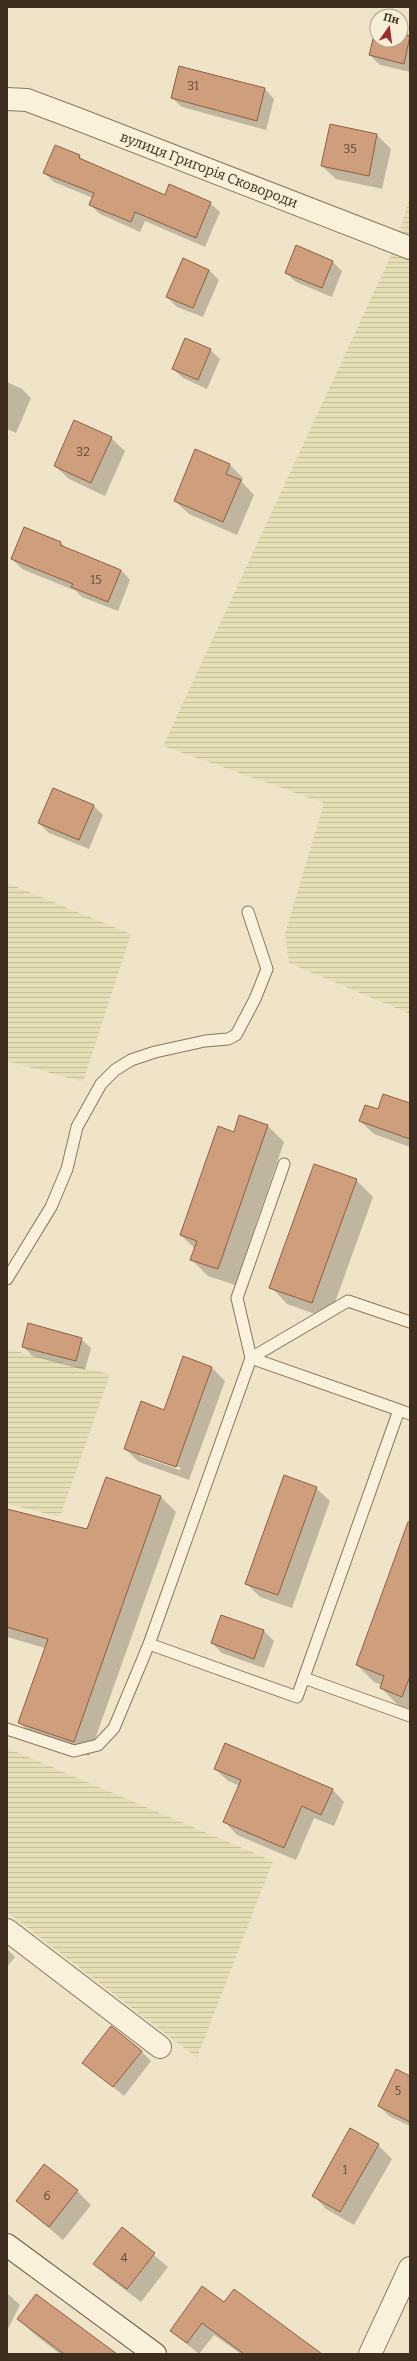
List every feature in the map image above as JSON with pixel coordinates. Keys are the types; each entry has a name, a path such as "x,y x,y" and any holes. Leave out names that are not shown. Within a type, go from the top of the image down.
{"street":[{"name":"вулиця Григорія Сковороди","path":"7,99 27,100 62,112 410,248"},
{"path":"7,1930 160,2047"},
{"path":"7,2245 155,2354"},
{"path":"370,2354 410,2268"}],"lane":[{"path":"7,1279 51,1207 67,1169 77,1127 101,1084 114,1070 131,1060 155,1052 205,1041 228,1039 236,1035 255,999 267,969 248,912"},
{"path":"7,1728 74,1751 98,1745 114,1728 149,1644 251,1358 236,1298 284,1164"},
{"path":"251,1358 348,1301 410,1322"},
{"path":"251,1358 410,1414"},
{"path":"149,1644 297,1697 399,1410"},
{"path":"304,1678 410,1716"}],"shaded area":[{"path":"410,196 410,1014 289,963 285,934 324,803 163,746 387,264 396,243"},
{"path":"7,883 131,934 83,1082 7,1061"},
{"path":"7,1349 110,1374 60,1517 7,1504"},
{"path":"7,1748 273,1861 197,2058 7,1912"}],"building":[{"path":"371,48 407,48 404,64 369,55"},
{"path":"179,66 265,88 257,121 171,98"},
{"path":"330,124 377,134 369,176 321,166"},
{"path":"55,145 80,155 79,158 165,195 169,184 211,202 196,238 135,212 131,222 89,205 94,193 43,173"},
{"path":"296,245 333,261 322,288 285,273"},
{"path":"183,258 209,270 193,308 166,297"},
{"path":"185,338 211,349 198,380 172,369"},
{"path":"74,420 112,437 91,483 54,466"},
{"path":"195,449 230,464 226,474 241,480 223,522 174,501"},
{"path":"24,527 61,542 60,545 121,570 108,602 71,587 73,584 11,559"},
{"path":"53,788 94,805 79,840 38,823"},
{"path":"383,1094 410,1103 410,1139 359,1121 365,1105 378,1109"},
{"path":"239,1115 268,1125 218,1269 190,1260 197,1241 180,1235 218,1126 234,1132"},
{"path":"314,1164 357,1179 312,1303 269,1288"},
{"path":"28,1323 82,1338 76,1361 22,1347"},
{"path":"183,1356 212,1367 176,1467 124,1449 141,1401 164,1410"},
{"path":"284,1475 317,1487 278,1595 245,1584"},
{"path":"106,1477 161,1496 74,1742 18,1723 48,1639 7,1627 7,1509 87,1529"},
{"path":"408,1522 410,1522 410,1676 402,1697 380,1688 384,1676 356,1665"},
{"path":"221,1615 264,1630 254,1659 211,1643"},
{"path":"225,1743 333,1789 321,1815 302,1806 284,1848 223,1822 241,1780 214,1769"},
{"path":"111,2026 142,2051 113,2087 82,2063"},
{"path":"396,2069 410,2076 410,2122 378,2106"},
{"path":"350,2128 379,2144 340,2212 312,2196"},
{"path":"44,2164 78,2190 49,2227 16,2201"},
{"path":"122,2227 155,2253 127,2289 93,2264"},
{"path":"202,2286 224,2302 234,2289 322,2354 244,2354 202,2323 187,2343 170,2331"},
{"path":"36,2294 117,2354 64,2354 17,2319"}]}
